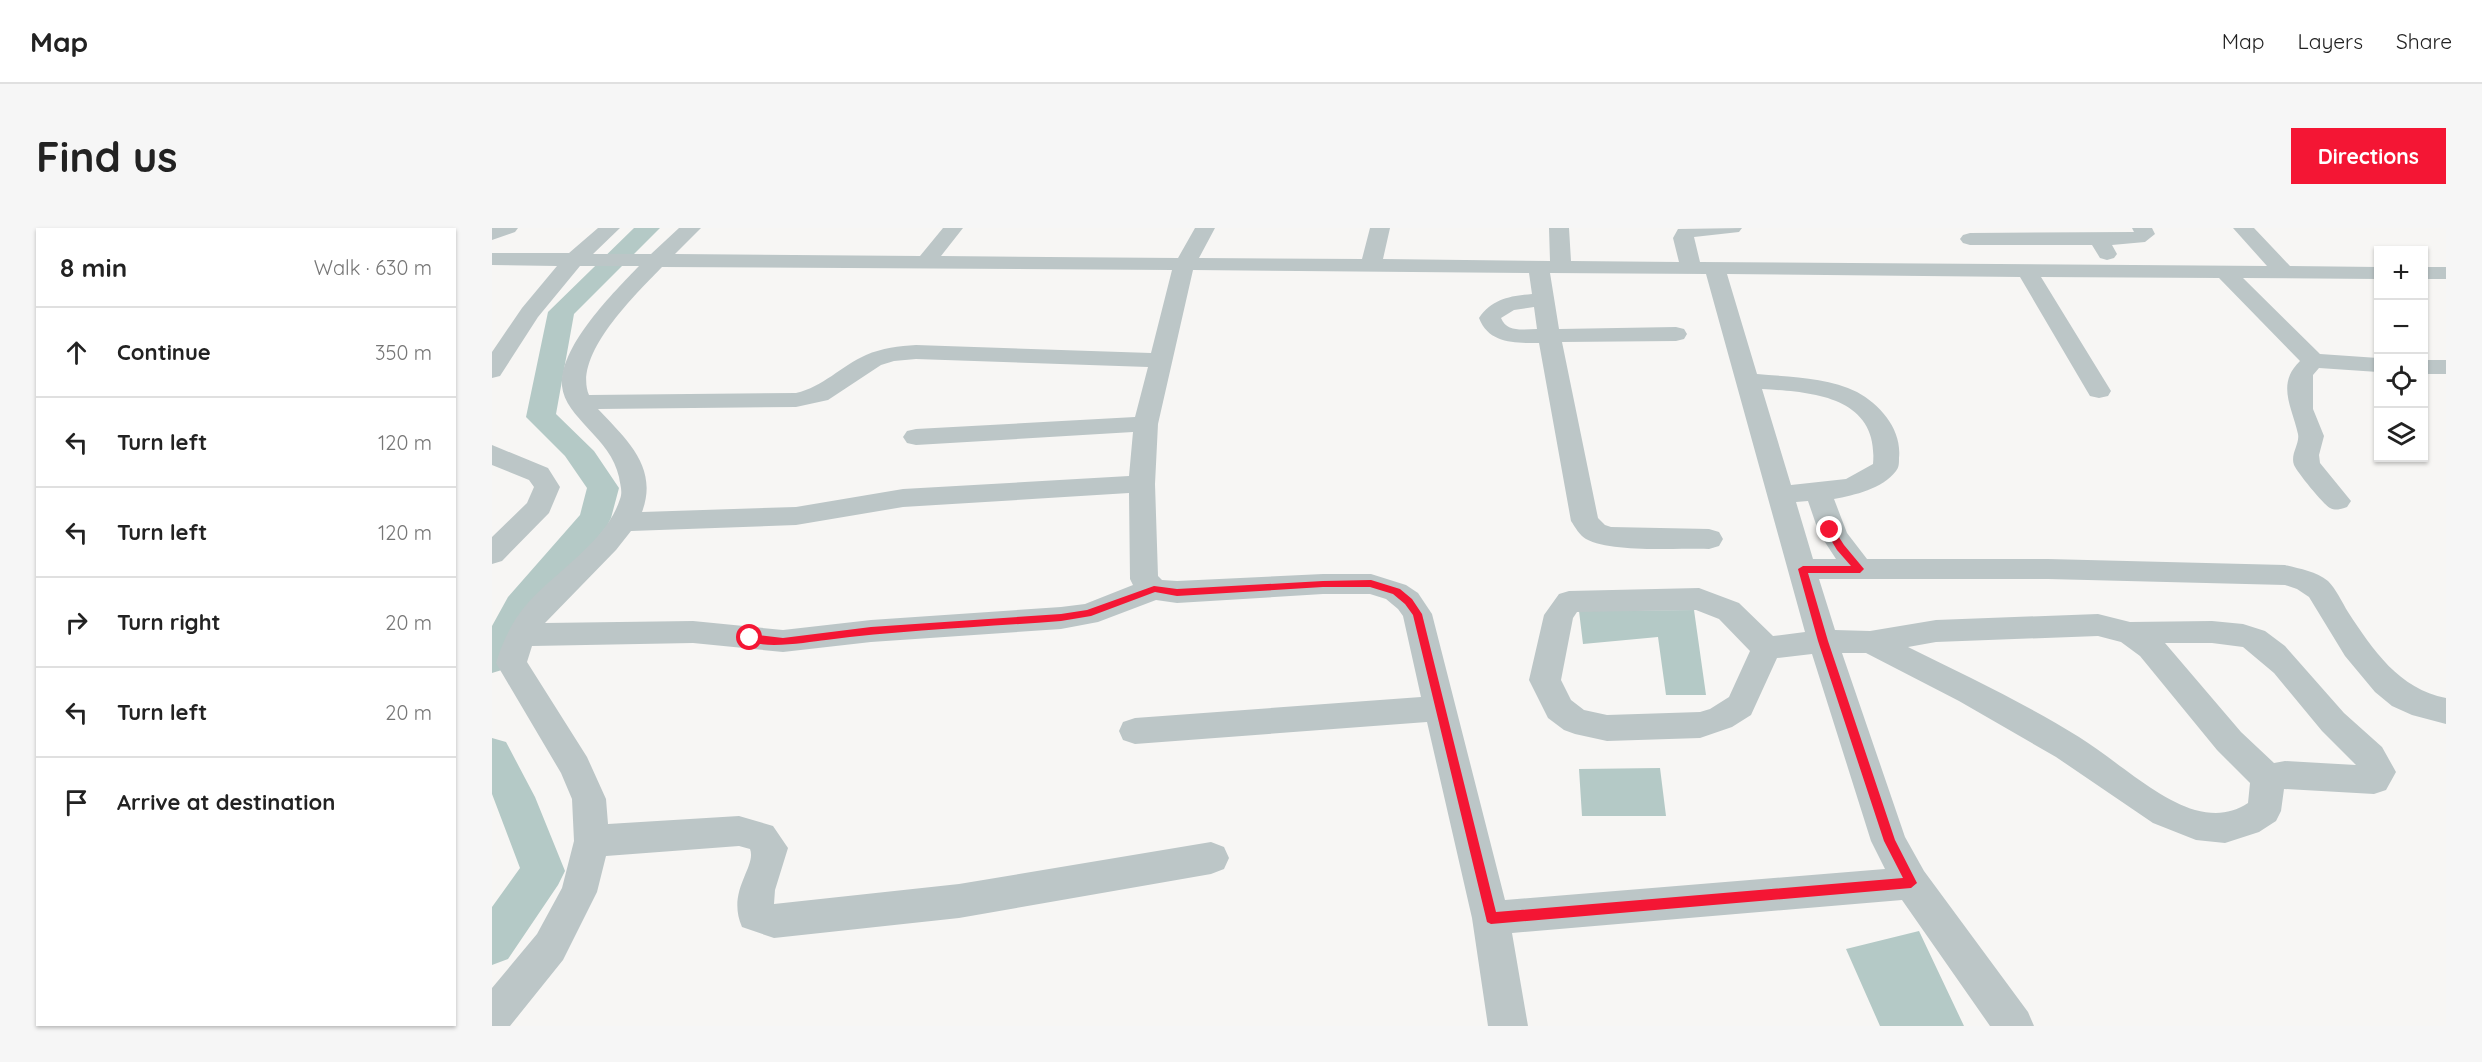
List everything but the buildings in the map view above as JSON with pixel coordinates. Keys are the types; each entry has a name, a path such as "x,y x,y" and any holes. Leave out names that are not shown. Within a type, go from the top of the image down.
{"street":[{"path":"492,234 508,228"},
{"path":"492,371 529,312 581,260 607,228"},
{"path":"492,1016 550,947 579,892 592,841 589,799 575,767 511,663 520,635 537,612 625,522 635,498 632,464 617,441 580,402 574,386 574,364 590,335 655,260 692,228"},
{"path":"926,262 953,228"},
{"path":"1154,589 1143,579 1142,484 1146,424 1180,279 1205,228"},
{"path":"1371,266 1380,228"},
{"path":"1559,228 1561,267"},
{"path":"1691,267 1683,238 1685,232 1694,229 1732,228"},
{"path":"1967,234 2099,239 2138,238 2145,234 2142,228"},
{"path":"2243,228 2285,273"},
{"path":"1967,234 1987,271"},
{"path":"2099,239 2120,272"},
{"path":"492,259 926,262 1180,279 1371,266 1541,285"},
{"path":"1676,334 1514,336 1501,333 1493,327 1490,318 1494,310 1541,285 1561,267 1691,267 1718,282 1987,271 2035,284 2120,272 2236,284 2285,273 2374,273"},
{"path":"2428,273 2446,273"},
{"path":"1718,282 1749,381 1823,641 1889,841 1911,883 2014,1026"},
{"path":"2035,284 2098,391"},
{"path":"2236,284 2313,361 2374,365"},
{"path":"1541,285 1586,521 1595,532 1610,537 1709,539"},
{"path":"580,402 796,399 819,395 873,360 891,354 916,352 1160,360"},
{"path":"2313,361 2301,373 2300,381 2301,409 2311,436 2306,455 2307,465 2338,501"},
{"path":"2428,366 2446,367"},
{"path":"1749,381 1815,386 1839,392 1854,399 1874,416 1887,441 1886,467 1878,476 1860,484 1781,494"},
{"path":"916,437 1146,424"},
{"path":"492,554 539,507 547,487 539,474 494,457"},
{"path":"625,522 796,516 903,498 1142,484"},
{"path":"1818,491 1830,530 1840,548 1860,569"},
{"path":"1803,569 2048,569 2285,575 2307,581 2319,590 2373,671 2391,690 2414,702 2446,711"},
{"path":"520,635 693,632 783,641 871,631 1061,618 1088,614 1154,589 1177,592 1323,584 1371,584 1396,592 1408,601 1418,614 1491,918 1508,1026"},
{"path":"1699,599 1729,611 1766,648 1740,706 1721,718 1700,725 1607,728 1575,721 1559,709 1545,680 1559,615 1569,602 1699,599"},
{"path":"1766,648 1823,641 1870,642 1936,631 2086,625 2098,625 2130,633 2229,633 2253,639 2275,656 2338,727 2373,758 2379,772 2374,780 2358,781 2285,775 2268,779"},
{"path":"2130,633 2151,648 2206,715 2268,779"},
{"path":"1870,642 2023,721 2068,747 2163,811 2193,825 2217,829 2239,827 2264,811 2268,779"},
{"path":"1135,731 1440,708"},
{"path":"592,841 739,831 761,837 770,848 768,864 752,902 755,915 774,921 959,901 1211,858"},
{"path":"1491,918 1911,883"}],"shaded area":[{"path":"1694,610 1706,695 1666,695 1658,637 1583,644 1579,611"},
{"path":"1660,768 1666,816 1582,816 1579,769"},
{"path":"1919,931 1964,1026 1880,1026 1846,949"}],"waterway":[{"path":"492,659 521,606 595,518 603,488 576,449 541,417 561,312 648,228"},
{"path":"492,754 514,797 543,871 492,944"}],"route":[{"path":"750,638 783,641 817,639 871,631 1061,618 1088,614 1154,589 1177,592 1323,584 1371,584 1396,592 1408,601 1418,614 1491,918 1911,883 1889,841 1823,641 1803,569 1860,569 1840,548 1830,530"}]}
